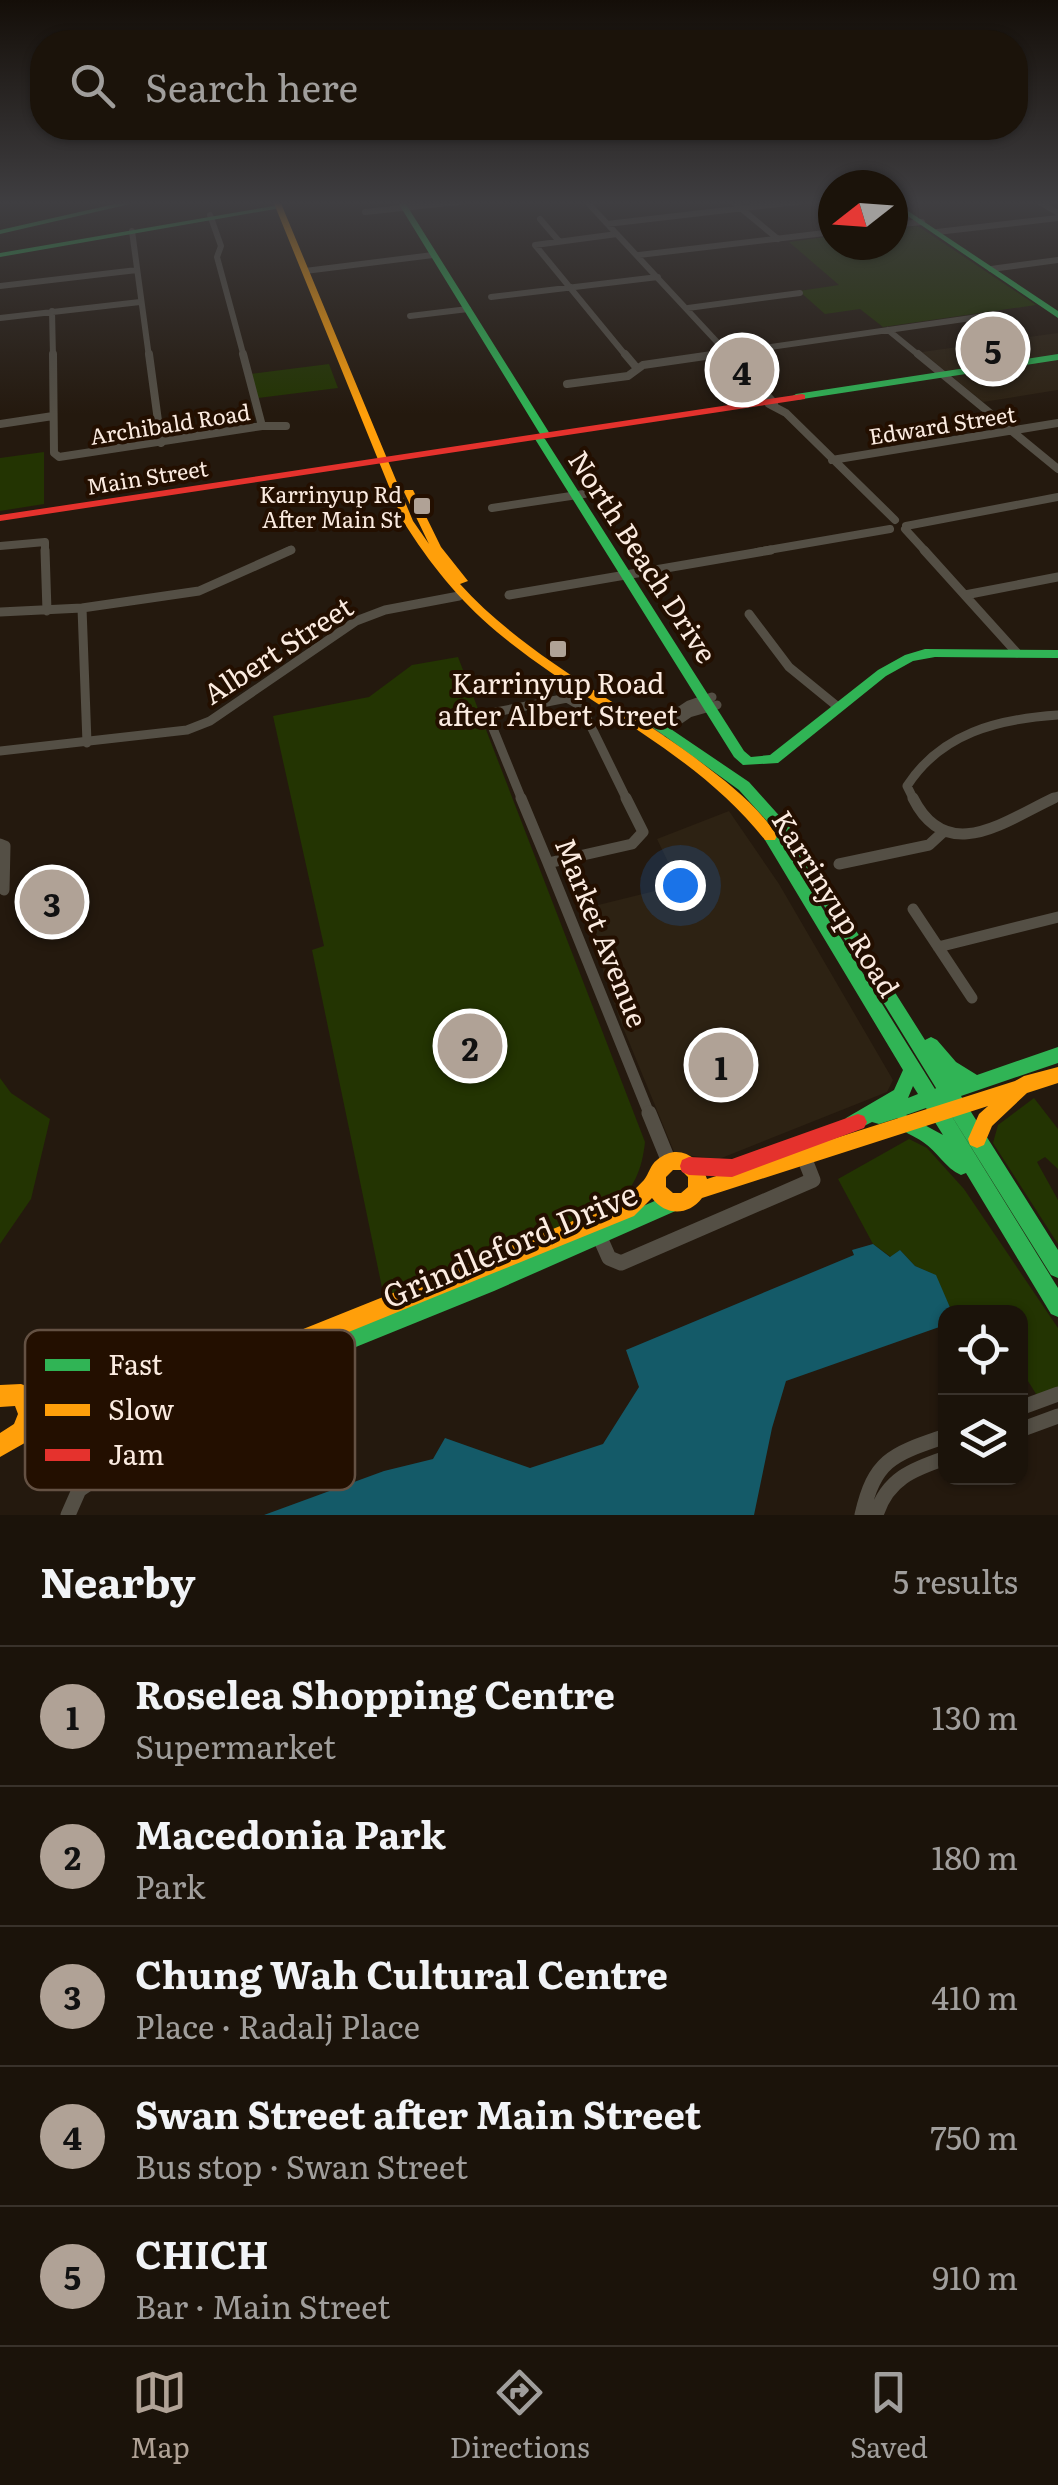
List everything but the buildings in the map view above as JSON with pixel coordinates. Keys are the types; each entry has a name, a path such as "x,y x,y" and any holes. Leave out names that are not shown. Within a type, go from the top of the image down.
{"main road":[{"path":"310,272 388,460"},
{"name":"North Beach Drive","path":"442,272 748,762 773,760 838,707"},
{"path":"994,272 1052,307"},
{"name":"Main Street","path":"0,518 1058,359"},
{"name":"Karrinyup Road","path":"388,460 422,549 459,596 491,623 657,731 711,760 771,813 1058,1268"},
{"name":"Karrinyup Road","path":"388,460 436,548 475,595 657,731 707,772 768,832 1058,1307"},
{"path":"838,707 909,658 931,654 1058,654"},
{"path":"894,1004 950,1067 977,1084"},
{"path":"953,1099 977,1084 1058,1055"},
{"path":"733,1173 669,1162 658,1170 655,1182 661,1195 674,1202 688,1201 697,1191 733,1173 802,1148 900,1096 913,1068"},
{"path":"852,1124 1058,1075"},
{"path":"977,1139 985,1120 1024,1084"},
{"path":"802,1148 906,1123 934,1106"},
{"path":"906,1123 920,1128 948,1150 1008,1225"},
{"path":"689,1166 697,1178 697,1191"},
{"name":"Grindleford Drive","path":"597,1230 655,1182"},
{"name":"Grindleford Drive","path":"348,1330 674,1202"},
{"name":"Grindleford Drive","path":"0,1396 21,1395 25,1401"},
{"path":"22,1432 25,1419"},
{"name":"Grindleford Drive","path":"0,1446 25,1432"}],"street":[{"path":"0,286 122,272"},
{"path":"137,272 162,443"},
{"path":"221,272 262,426"},
{"path":"555,272 636,367"},
{"path":"654,272 1017,653"},
{"path":"491,297 658,276"},
{"path":"688,308 800,293"},
{"path":"0,318 140,302"},
{"path":"410,316 466,310"},
{"path":"0,424 53,416 52,312"},
{"path":"567,384 628,376 636,367 992,315"},
{"path":"888,330 1058,469"},
{"name":"Archibald Road","path":"53,416 54,454 58,458 262,426 286,426"},
{"name":"Edward Street","path":"832,460 1058,423"},
{"path":"492,508 580,494"},
{"path":"509,595 1058,497"},
{"path":"0,546 45,542 47,611"},
{"path":"2,614 82,608 199,591 291,550"},
{"path":"965,595 1058,576"},
{"name":"Albert Street","path":"0,751 162,736 210,721 356,621 386,610 459,596"},
{"path":"82,608 88,743"},
{"path":"749,614 789,667 838,707"},
{"name":"Market Avenue","path":"547,862 632,844 643,832 578,703 566,698 500,711 490,722 669,1162"},
{"name":"North Beach Drive","path":"657,731 711,702"},
{"path":"1058,716 953,739 915,774 908,789 942,833 962,836 1004,826 1058,796"},
{"path":"839,864 929,845 942,833"},
{"path":"0,844 5,846 4,890"},
{"path":"913,909 972,998"},
{"path":"938,947 1058,917"},
{"path":"597,1230 609,1258 620,1264 813,1180 802,1148"},
{"path":"1028,1405 1058,1394"},
{"path":"1028,1427 1058,1416"},
{"path":"862,1515 868,1480 884,1460 938,1439"},
{"path":"876,1515 882,1492 890,1483 938,1462"},
{"path":"68,1515 79,1490"}],"shaded area":[{"path":"1058,333 1058,390 983,402 922,352"},
{"path":"729,811 779,884 893,1080 887,1092 719,1159 675,1154 620,1020 582,909 679,885 657,839"}],"green space":[{"path":"824,272 986,272 1036,305 883,327 860,309 825,314 799,291 839,285"},
{"path":"329,364 338,388 258,398 251,374"},
{"path":"44,452 44,504 0,511 0,458"},
{"path":"458,657 645,1142 636,1178 612,1208 385,1302 312,950 324,946 273,716 369,697 412,665"},
{"path":"0,1078 11,1093 50,1119 31,1199 0,1244"},
{"path":"1034,1098 1058,1129 1058,1169 1045,1157 1037,1162 1058,1200 1058,1244 993,1143 998,1125"},
{"path":"909,1139 927,1148 964,1189 1058,1328 1058,1390 1038,1397 1028,1381 1028,1305 949,1305 935,1275 915,1266 900,1250 891,1257 873,1244 838,1179"}],"water":[{"path":"873,1244 890,1257 900,1250 915,1266 936,1275 949,1305 938,1305 938,1327 786,1381 754,1515 264,1515 332,1490 355,1490 355,1482 433,1459 445,1438 530,1468 603,1444 639,1387 626,1350 854,1255 852,1250"}],"traffic: fast":[{"path":"444,272 545,434"},
{"path":"994,272 1058,315"},
{"path":"796,397 1058,357"},
{"path":"540,439 739,754 748,762 773,760 882,673 909,658 931,654"},
{"path":"925,653 1058,654"},
{"path":"656,723 744,786 788,835 1058,1268"},
{"path":"770,836 1058,1307"},
{"path":"931,1045 950,1067 977,1084"},
{"path":"879,1116 1058,1055"},
{"path":"852,1124 900,1096 913,1068"},
{"path":"905,1123 932,1137 961,1166"},
{"path":"355,1337 673,1202"}],"traffic: slow":[{"path":"305,272 408,521 435,562 503,631 704,772 770,836"},
{"path":"409,492 436,548 462,581"},
{"path":"697,1191 1058,1075"},
{"path":"977,1139 985,1120 1024,1084"},
{"path":"677,1161 692,1167 698,1182 692,1197 677,1203 662,1197 656,1182 662,1167 677,1161"},
{"path":"327,1330 627,1209 655,1182"},
{"path":"0,1396 21,1395 25,1404"},
{"path":"0,1446 22,1432 25,1424"}],"traffic: jam":[{"path":"579,432 802,397"},
{"path":"0,518 586,430"},
{"path":"689,1166 732,1168 858,1122"}],"place":[{"name":"CHICH","path":"993,349"},
{"name":"Swan Street after Main Street","path":"742,370"},
{"name":"Karrinyup Rd After Main St","path":"422,506"},
{"name":"Karrinyup Road after Albert Street","path":"558,649"},
{"name":"Chung Wah Cultural Centre","path":"52,902"},
{"name":"Macedonia Park","path":"470,1046"},
{"name":"Roselea Shopping Centre","path":"721,1065"}]}
